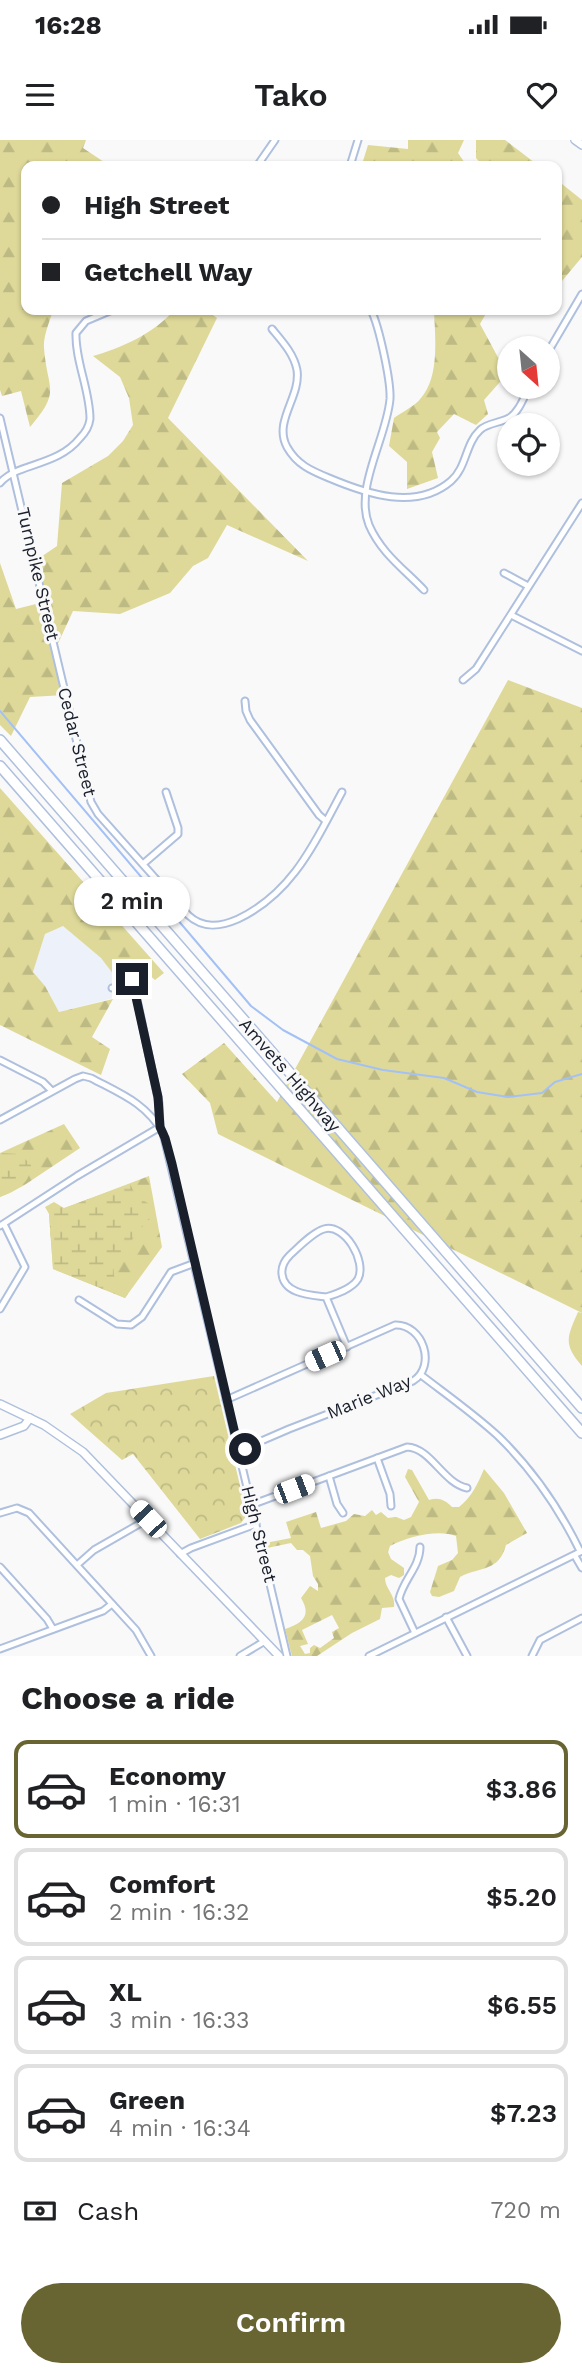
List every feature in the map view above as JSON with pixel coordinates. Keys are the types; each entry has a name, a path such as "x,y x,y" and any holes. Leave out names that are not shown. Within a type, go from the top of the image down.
{"highway":[{"name":"Amvets Highway","path":"0,740 582,1408"},
{"name":"Amvets Highway","path":"0,766 582,1433"}],"main road":[{"path":"575,140 582,145"},
{"path":"0,1404 59,1434 83,1452 279,1656"},
{"path":"0,1434 21,1428 30,1418"}],"street":[{"path":"260,161 275,140"},
{"path":"352,161 358,140"},
{"path":"557,336 582,294"},
{"path":"0,483 14,472 55,458 74,445 86,430 90,418 76,333 86,321 100,315"},
{"path":"372,315 386,366 390,400 367,492 368,522 389,558 424,590"},
{"path":"272,329 286,346 297,371 282,435 287,447 305,468 367,492 410,497 428,494 441,488 463,468 473,437 482,427 508,419 522,399"},
{"name":"Turnpike Street","path":"0,418 55,650"},
{"path":"463,680 476,669 582,503"},
{"path":"504,573 528,586"},
{"path":"511,615 582,651"},
{"name":"Cedar Street","path":"55,650 91,802 98,814 196,922 211,926 226,924 269,900 297,872 326,821"},
{"path":"245,701 250,720 317,813 326,821 342,792"},
{"path":"143,864 176,838 178,832 166,792"},
{"path":"132,976 158,1097 160,1127"},
{"path":"112,988 133,986"},
{"path":"0,1060 43,1082 52,1091"},
{"path":"0,1120 78,1077 89,1077 144,1107 160,1127"},
{"path":"0,1309 25,1267 2,1225 160,1127"},
{"name":"High Street","path":"160,1127 166,1140 287,1656"},
{"path":"331,1228 346,1236 359,1261 360,1273 352,1286 326,1297 293,1290 284,1281 282,1269 289,1256 318,1232 331,1228"},
{"path":"79,1300 117,1324 131,1325 142,1317 173,1270 195,1263"},
{"path":"326,1297 347,1346"},
{"name":"Marie Way","path":"226,1399 395,1325 410,1327 419,1336 425,1356 421,1375 410,1382 239,1451"},
{"path":"369,1656 383,1653 415,1633 581,1551 547,1497 516,1455 491,1430 421,1375"},
{"path":"251,1505 404,1447 413,1447 456,1484 467,1488"},
{"path":"377,1458 391,1496 391,1506"},
{"path":"329,1476 336,1502 343,1513"},
{"path":"0,1513 14,1508 27,1512 138,1633 151,1656"},
{"path":"77,1565 94,1550 148,1519"},
{"path":"180,1554 256,1524"},
{"path":"415,1633 400,1599 401,1590 419,1558 420,1547"},
{"path":"575,1556 582,1568"},
{"path":"0,1567 53,1629"},
{"path":"0,1649 103,1611 112,1604"},
{"path":"446,1618 467,1656"},
{"path":"532,1656 540,1640 582,1618"},
{"path":"240,1656 265,1641"},
{"path":"273,1649 284,1642"}],"shaded area":[{"path":"63,926 101,958 120,983 121,996 59,1012 45,986 33,972 45,934"}],"green space":[{"path":"0,140 86,140 83,148 102,161 21,161 21,315 52,315 44,343 50,389 46,405 30,427 21,391 2,396"},
{"path":"408,140 464,140 458,153 464,161 363,161 368,145 408,149"},
{"path":"476,140 505,140 532,161 479,161 476,158"},
{"path":"562,184 582,200 582,257 562,281"},
{"path":"169,315 213,315 217,318 168,418 308,561 227,525 208,558 193,566 170,593 120,614 73,611 55,650 65,695 30,697 11,736 0,725 0,563 16,609 44,602 35,561 57,546 62,483 108,456 123,441 133,425 129,398 120,377 93,356 137,339"},
{"path":"434,315 485,315 480,324 497,355 497,385 484,400 488,414 476,425 454,414 437,432 440,438 432,452 438,478 407,489 407,462 389,446 394,418 418,401 427,389 435,356"},
{"path":"508,680 582,708 582,1313 218,1134 210,1103 182,1074 224,1043 277,1102"},
{"path":"0,788 164,973 155,980 139,966 123,973 128,982 120,983 101,958 63,926 45,934 33,972 45,986 59,1012 113,999 92,1037 110,1049 101,1075 0,1025"},
{"path":"64,1124 80,1148 23,1186 0,1197 0,1153"},
{"path":"0,1153 20,1154 31,1165 25,1182 0,1197"},
{"path":"149,1176 162,1247 125,1298 53,1269 49,1214"},
{"path":"130,1184 136,1196 151,1205 150,1217 113,1264 114,1276 128,1294 125,1298 53,1269 49,1214 45,1207 54,1202 64,1208"},
{"path":"578,1312 582,1313 582,1366 569,1346 569,1334"},
{"path":"214,1376 247,1515 241,1523 200,1539 133,1454 122,1460 70,1414 106,1393"},
{"path":"408,1469 412,1470 429,1500 439,1499 452,1507 459,1507 477,1485 484,1469 504,1493 527,1533 506,1545 503,1554 494,1564 460,1577 454,1591 439,1597 432,1596 430,1592 438,1566 452,1560 458,1553 456,1536 440,1533 423,1535 390,1546 388,1552 391,1559 404,1568 404,1575 399,1578 391,1575 385,1578 394,1607 382,1608 380,1619 352,1633 317,1656 292,1656 285,1629 304,1618 306,1610 301,1598 310,1586 318,1591 318,1584 313,1576 310,1556 303,1550 297,1550 291,1543 267,1548 265,1543 291,1538 286,1522 316,1512 321,1528 346,1521 354,1514 365,1516 372,1510 376,1515 381,1512 388,1518 404,1520 411,1517 419,1502 405,1477","holes":["332,1615 339,1628 332,1632 334,1638 320,1648 314,1645 310,1648 310,1653 305,1654 300,1646 308,1644 302,1630"]}],"waterway":[{"path":"0,711 251,1006 283,1030 337,1059 383,1070 444,1078 477,1092 508,1097 542,1093 555,1082 582,1074"}],"route":[{"path":"132,979 158,1097 160,1127 172,1164 239,1451 245,1449"}]}
